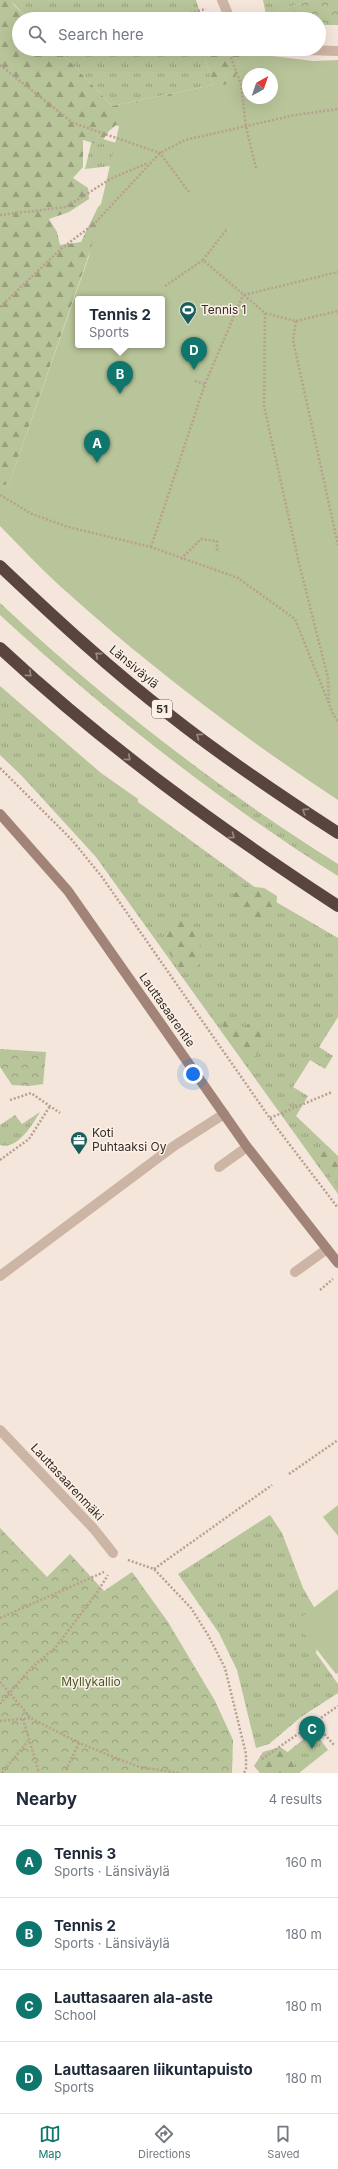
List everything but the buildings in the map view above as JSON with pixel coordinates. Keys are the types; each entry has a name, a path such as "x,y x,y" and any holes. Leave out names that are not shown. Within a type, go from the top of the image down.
{"highway":[{"name":"Länsiväylä","path":"0,566 67,629 171,717 288,800 338,832"},
{"path":"0,648 133,763 252,850 338,906"}],"main road":[{"name":"Lauttasaarentie","path":"0,814 68,890 247,1147 338,1263"}],"street":[{"path":"223,2 227,12"},
{"path":"326,51 338,51"},
{"path":"0,1276 174,1146 224,1114"},
{"path":"219,1166 247,1147"},
{"path":"295,1272 327,1249"},
{"name":"Lauttasaarenmäki","path":"0,1430 94,1529 113,1553"}],"path":[{"path":"190,12 223,2"},
{"path":"230,56 241,84 246,126 256,168"},
{"path":"0,65 73,123 160,153 189,192"},
{"path":"0,307 62,248 94,224 160,153 185,140 295,115 338,109"},
{"path":"0,215 66,207 112,178 150,162"},
{"path":"165,286 203,260 227,229"},
{"path":"203,260 266,313 296,321 338,311"},
{"path":"243,295 338,272"},
{"path":"151,547 205,384 243,295"},
{"path":"266,313 264,406 298,559 328,678 329,706"},
{"path":"296,321 293,340 338,545"},
{"path":"194,381 205,384"},
{"path":"0,495 32,514 68,527 151,547 181,559 238,578 295,619 329,706 338,722"},
{"path":"181,559 201,539 217,541 217,549 220,552"},
{"path":"0,768 72,840 94,866 270,1118 338,1208"},
{"path":"270,1118 332,1092"},
{"path":"10,1100 31,1093 60,1113"},
{"path":"0,1160 30,1139 50,1106"},
{"path":"320,1290 338,1275"},
{"path":"289,1474 338,1440"},
{"path":"154,1569 272,1485"},
{"path":"113,1553 154,1569 191,1608 208,1635 225,1668 246,1754 246,1769 244,1773"},
{"path":"0,1618 104,1572"},
{"path":"0,1704 32,1667 55,1648 96,1594 108,1575"},
{"path":"0,1682 30,1718 79,1743 139,1767 156,1771 178,1773"},
{"path":"262,1759 338,1706"},
{"path":"0,1721 30,1718"},
{"path":"23,1719 28,1741 39,1773"},
{"path":"314,1722 334,1745"},
{"path":"2,1773 28,1741"},
{"path":"66,1770 79,1743"}],"green space":[{"path":"0,0 12,0 13,4 21,12 12,12 12,56 65,56 112,106 213,85 205,58 208,56 260,56 272,64 338,62 278,95 278,68 242,68 242,97 139,136 116,125 108,132 100,145 83,140 83,167 73,178 88,188 89,199 69,212 49,219 57,232 60,245 81,242 98,207 109,197 9,484 0,486"},
{"path":"10,0 196,0 200,12 21,12"},
{"path":"263,0 310,0 275,12 265,12"},
{"path":"310,0 338,0 338,25 326,25 326,12 275,12"},
{"path":"65,56 208,56 205,58 213,85 112,106"},
{"path":"246,56 272,56 313,61 338,60 338,800 230,725 160,671 92,615 60,586 0,526 0,486 9,484 89,256 124,105 232,83"},
{"path":"93,136 126,146 127,164 85,169"},
{"path":"0,603 80,674 205,774 293,835 338,864 338,876 249,817 121,720 0,615"},
{"path":"0,686 101,773 138,799 138,802 271,899 338,938 338,1017 319,1047 333,1056 325,1069 310,1060 293,1087 308,1096 296,1116 338,1156 338,1194 96,857 21,775 0,755"},
{"path":"243,886 264,888 277,896 276,910 269,919 249,918 235,911 233,895"},
{"path":"176,918 185,922 189,926 198,939 204,954 205,957 194,969 186,965 181,970 172,958 166,944 167,930"},
{"path":"234,1019 244,1028 251,1022 259,1022 269,1028 269,1042 251,1059 245,1058 220,1022"},
{"path":"0,1049 46,1052 43,1084 29,1086 12,1085 0,1067"},
{"path":"40,1112 29,1129 18,1140 7,1146 0,1145 0,1125 15,1115 22,1124"},
{"path":"326,1148 338,1158 338,1186 316,1157 320,1151"},
{"path":"338,1505 338,1536 323,1517"},
{"path":"270,1515 282,1533 303,1588 326,1628 318,1639 316,1653 338,1684 338,1693 301,1717 269,1744 256,1748 237,1670 219,1633 178,1574"},
{"name":"Myllykallio","path":"0,1528 47,1577 70,1554 104,1591 132,1572 168,1622 215,1701 233,1740 232,1773 0,1773"},
{"path":"338,1589 338,1673 336,1674 295,1622"},
{"path":"314,1731 328,1750 299,1773 273,1773 270,1766"},
{"path":"280,1747 295,1757 295,1765 292,1773 260,1773 254,1766 263,1752"}],"place":[{"name":"Tennis 1","path":"188,325"},
{"name":"Lauttasaaren liikuntapuisto","path":"194,370"},
{"name":"Tennis 2","path":"120,394"},
{"name":"Tennis 3","path":"97,463"},
{"name":"Koti Puhtaaksi Oy","path":"79,1155"},
{"name":"Lauttasaaren ala-aste","path":"312,1749"}]}
